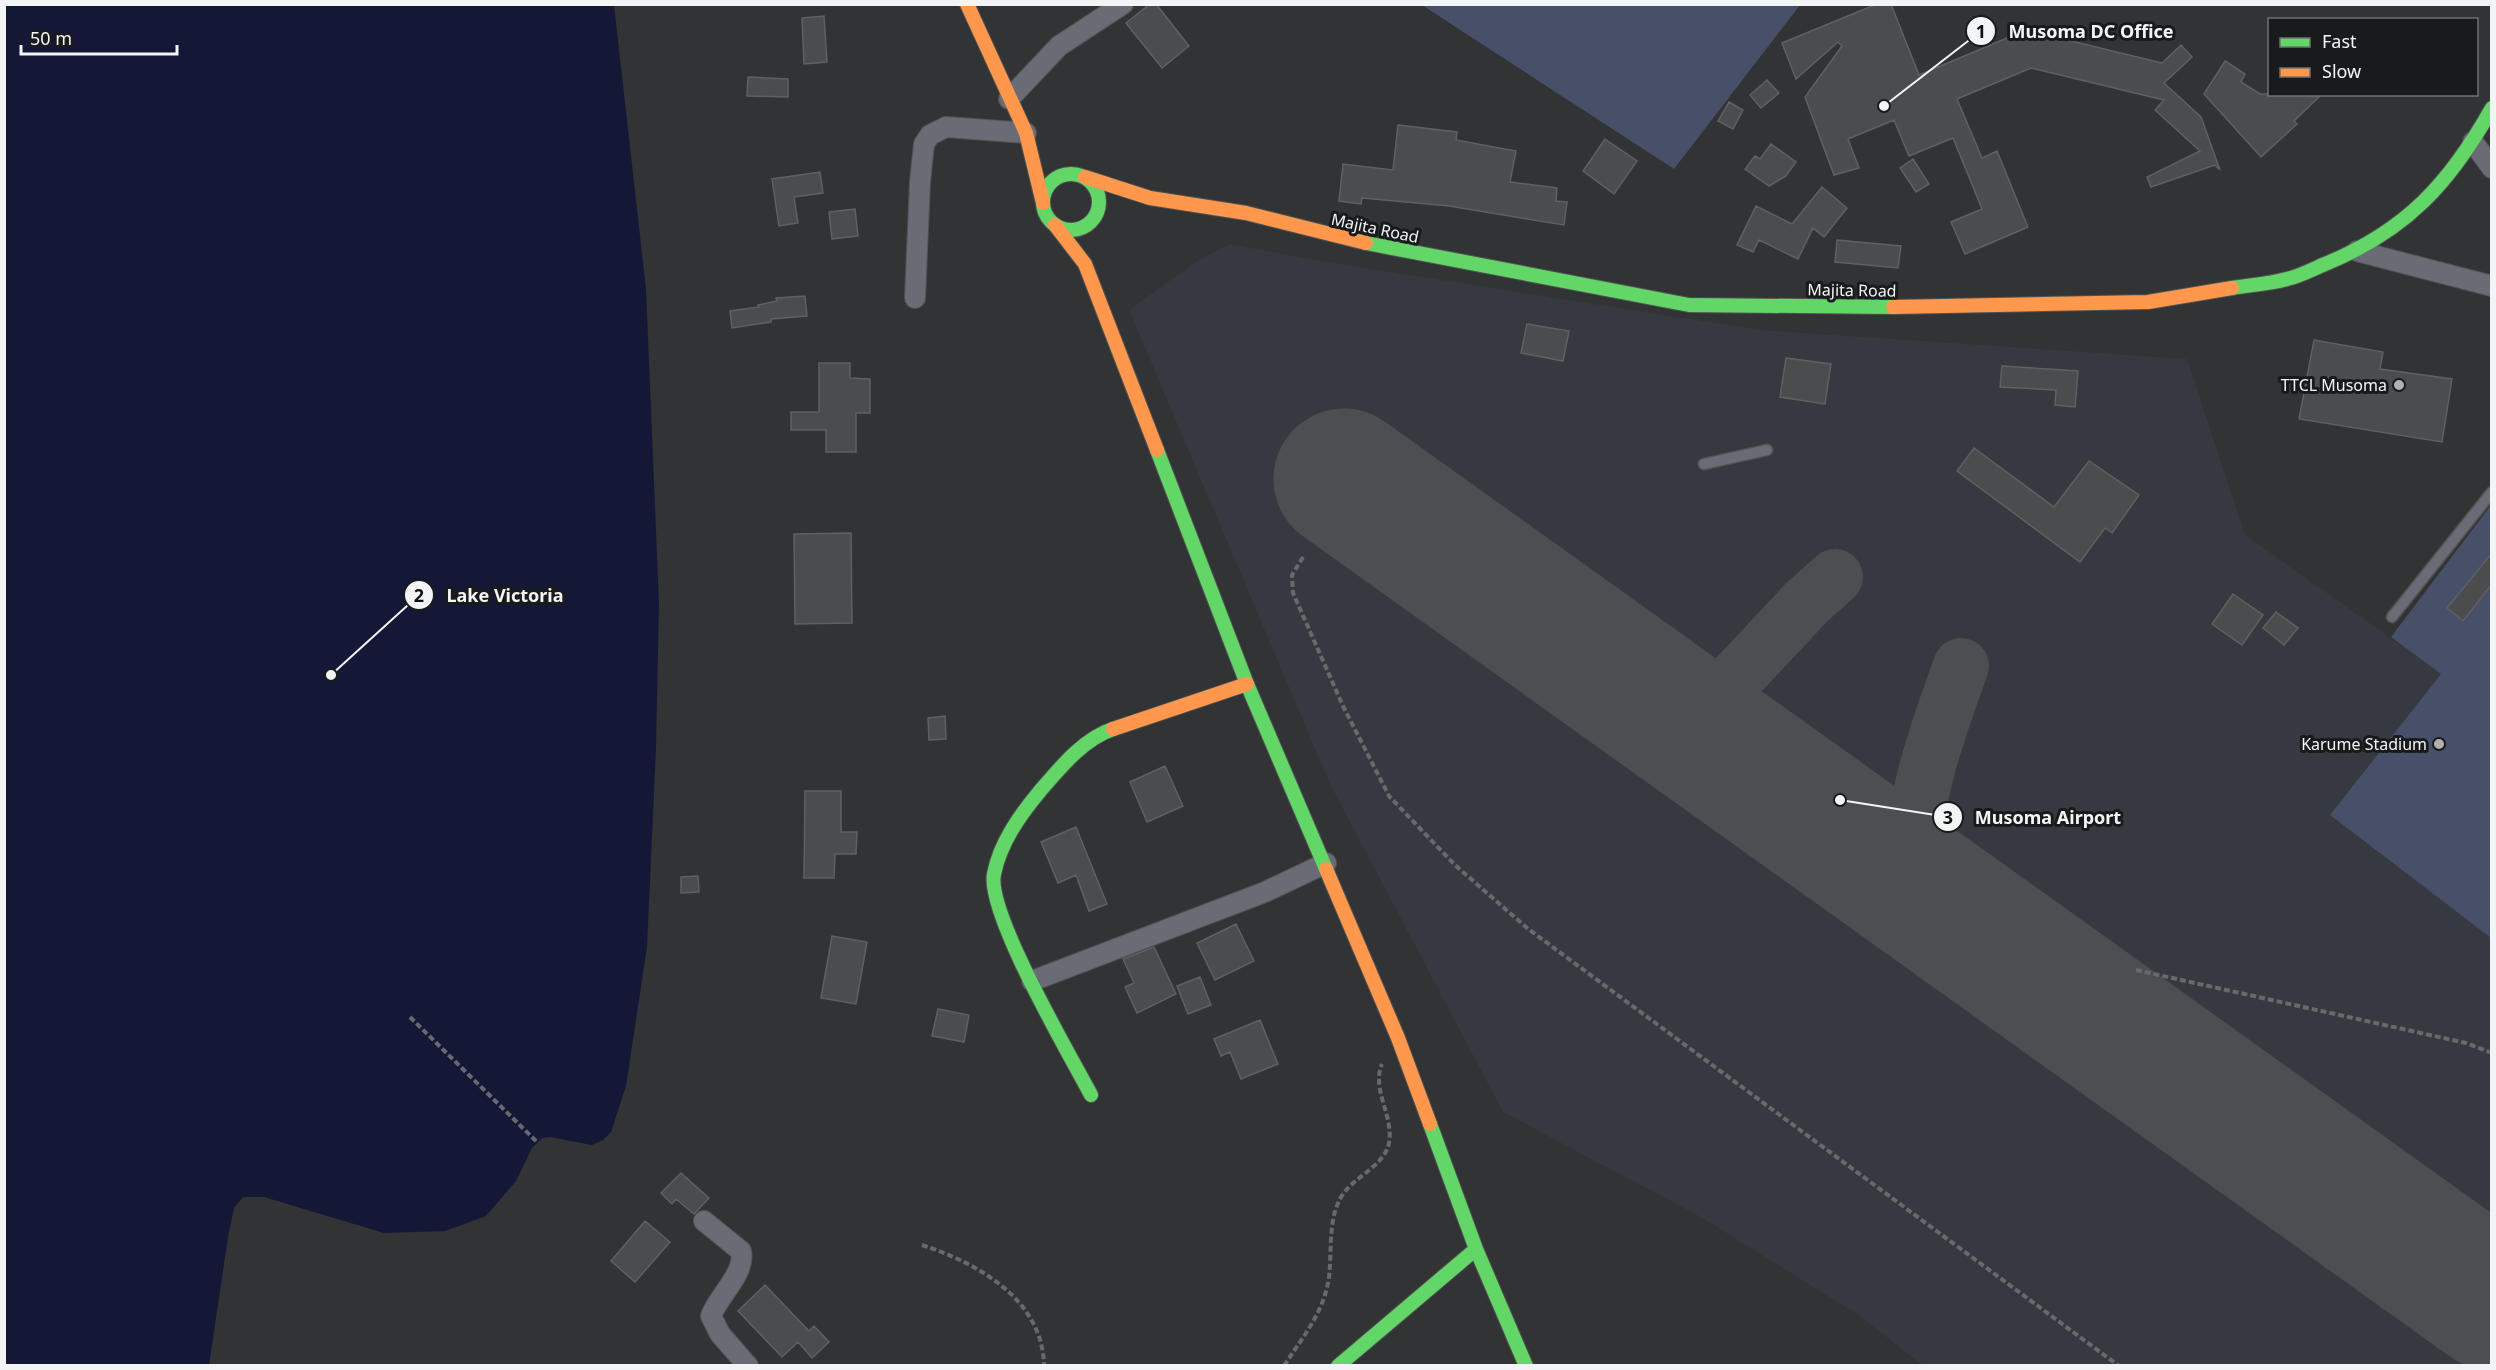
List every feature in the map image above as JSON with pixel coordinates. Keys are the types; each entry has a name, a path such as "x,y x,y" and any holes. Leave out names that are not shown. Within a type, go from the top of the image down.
{"main road":[{"path":"967,4 1026,133 1046,216 1085,264 1247,684 1326,863 1398,1038 1476,1249 1526,1365"},
{"name":"Majita Road","path":"1150,198 1246,213 1345,239 1500,271 1689,304 1941,308 2001,304 2148,302 2287,279 2357,251 2398,225 2439,188 2473,142 2492,108"},
{"path":"1026,133 1048,152"},
{"path":"1063,163 1095,185 1099,196 1099,208 1088,235 1085,264"},
{"path":"1043,203 1045,190 1054,180 1065,174 1082,176 1150,198"},
{"path":"1099,208 1150,198"},
{"path":"1055,225 1066,230 1078,229 1088,235"},
{"path":"1090,1095 1009,937 996,903 993,876 1006,838 1033,800 1068,759 1107,731 1247,684"},
{"path":"1338,1365 1476,1249"}],"street":[{"path":"1009,99 1059,46 1123,4"},
{"path":"915,298 920,182 924,144 930,135 945,127 1026,133"},
{"path":"2473,142 2492,168"},
{"path":"2357,251 2492,286"},
{"path":"1032,981 1265,892 1326,863"},
{"path":"705,1221 741,1251 742,1265 715,1304 711,1317 720,1334 748,1365"}],"lane":[{"path":"1704,464 1767,450"},
{"path":"2392,616 2492,492"}],"path":[{"path":"1303,557 1292,575 1293,593 1367,756 1389,795 1455,865 1527,928 2119,1365"},
{"path":"2136,970 2466,1043 2492,1053"},
{"path":"410,1017 537,1142"},
{"path":"1284,1365 1318,1316 1328,1279 1334,1213 1340,1197 1386,1152 1391,1128 1377,1074 1398,1038"},
{"path":"922,1245 956,1256 992,1278 1021,1301 1036,1329 1044,1365"}],"shaded area":[{"path":"5,4 614,5 646,289 659,603 656,748 647,947 626,1086 611,1132 603,1140 592,1145 550,1137 542,1138 532,1148 516,1181 486,1216 445,1231 384,1233 264,1197 243,1197 234,1208 228,1237 209,1365 5,1365"},
{"path":"1422,5 1800,5 1674,169"},
{"path":"1229,244 1321,261 1760,330 2187,359 2245,535 2442,674 2330,815 2491,938 2491,1365 1922,1365 1860,1316 1699,1216 1503,1112 1330,784 1129,310 1197,261"},
{"name":"Karume Stadium","path":"2491,505 2491,938 2330,815 2441,674 2391,637"}],"building":[{"path":"1150,4 1156,4 1189,46 1162,68 1126,23"},
{"path":"1877,4 1891,4 1919,75 2026,30 2162,63 2181,45 2192,57 2164,83 2201,117 2220,170 2215,165 2151,187 2147,177 2200,151 2155,110 2164,100 2031,68 1957,99 1982,158 1997,151 2028,227 1965,254 1951,222 1982,209 1953,138 1909,156 1894,120 1848,139 1859,168 1834,175 1805,97 1842,46 1838,42 1796,79 1782,43"},
{"path":"824,16 827,62 804,64 802,18"},
{"path":"2225,61 2245,74 2241,82 2260,94 2320,96 2294,121 2297,124 2261,157 2204,94"},
{"path":"748,77 788,79 788,97 747,96"},
{"path":"1767,80 1779,93 1761,108 1750,95"},
{"path":"1729,102 1743,110 1733,129 1718,121"},
{"path":"1398,125 1457,132 1456,140 1516,151 1510,182 1557,188 1556,201 1567,202 1564,225 1449,206 1362,198 1361,204 1339,201 1343,164 1393,170"},
{"path":"1605,139 1637,161 1614,194 1583,171"},
{"path":"1771,144 1796,162 1786,176 1769,186 1745,169 1755,156 1760,159"},
{"path":"1913,159 1929,184 1916,192 1900,168"},
{"path":"820,172 823,193 794,197 798,223 779,226 772,179"},
{"path":"1822,187 1847,208 1824,237 1813,228 1798,259 1759,240 1753,252 1737,245 1756,206 1792,224"},
{"path":"855,209 858,236 832,239 829,212"},
{"path":"1837,240 1901,246 1898,268 1835,262"},
{"path":"805,296 807,316 771,319 771,322 732,328 730,311 759,307 758,305 777,301 776,298"},
{"path":"1527,324 1569,331 1563,361 1521,353"},
{"path":"2314,340 2383,352 2380,369 2452,379 2442,442 2299,419"},
{"path":"1786,358 1831,364 1825,404 1780,397"},
{"path":"819,363 850,363 850,378 870,379 870,413 856,413 856,452 826,452 826,430 791,430 791,412 819,412"},
{"path":"2002,366 2078,371 2075,407 2055,405 2056,390 2000,387"},
{"path":"1974,448 2054,507 2089,461 2139,495 2112,533 2105,528 2080,562 1957,471"},
{"path":"851,533 852,623 795,624 794,534"},
{"path":"2492,553 2492,584 2463,621 2447,608"},
{"path":"2233,594 2263,615 2242,645 2212,624"},
{"path":"2276,612 2298,628 2284,645 2263,628"},
{"path":"945,716 946,739 929,740 928,718"},
{"path":"1165,766 1183,806 1147,822 1130,782"},
{"path":"805,791 841,791 841,832 857,832 856,854 835,854 834,878 804,878"},
{"path":"1076,827 1107,904 1089,911 1076,875 1058,883 1041,842"},
{"path":"698,876 699,892 681,893 681,877"},
{"path":"1236,924 1254,961 1215,980 1197,943"},
{"path":"832,936 867,942 856,1004 821,998"},
{"path":"1154,947 1176,994 1137,1013 1125,987 1134,983 1123,959"},
{"path":"1200,977 1211,1005 1188,1014 1177,986"},
{"path":"938,1009 969,1015 964,1042 932,1036"},
{"path":"1260,1020 1278,1064 1241,1079 1230,1052 1221,1056 1214,1039"},
{"path":"681,1173 709,1198 694,1214 676,1199 672,1204 661,1193"},
{"path":"645,1221 670,1242 635,1282 611,1261"},
{"path":"765,1285 809,1331 814,1326 829,1342 812,1358 798,1342 782,1357 738,1311"}],"taxiway":[{"path":"1690,727 1806,603 1835,577"},
{"path":"1923,894 1916,853 1918,809 1930,759 1961,666"}],"runway":[{"path":"1344,479 2492,1300"}],"traffic: fast":[{"path":"2232,288 2297,276 2354,251 2379,236 2402,220 2442,182 2460,159 2492,108"},
{"path":"1071,174 1082,176 1091,182 1097,191 1099,202 1097,213 1091,222 1082,228 1071,230 1060,228 1051,222 1045,213 1043,202 1045,191 1051,182 1060,176 1071,174"},
{"path":"1366,243 1689,305 1893,307"},
{"path":"1157,450 1247,684 1326,869"},
{"path":"1091,1095 1049,1018 1016,950 995,893 994,874 1001,851 1012,830 1040,791 1082,747 1113,729"},
{"path":"1430,1124 1476,1249 1526,1366"},
{"path":"1338,1366 1476,1249"}],"traffic: slow":[{"path":"967,4 1026,133 1043,203"},
{"path":"1085,177 1150,198 1246,213 1366,243"},
{"path":"1055,225 1085,264 1157,450"},
{"path":"1893,307 2148,302 2232,288"},
{"path":"1113,729 1247,684"},
{"path":"1326,869 1398,1038 1430,1124"}],"place":[{"name":"Musoma DC Office","path":"1884,106"},
{"name":"TTCL Musoma","path":"2399,385"},
{"name":"Lake Victoria","path":"331,675"},
{"name":"Karume Stadium","path":"2439,744"},
{"name":"Musoma Airport","path":"1840,800"}]}
